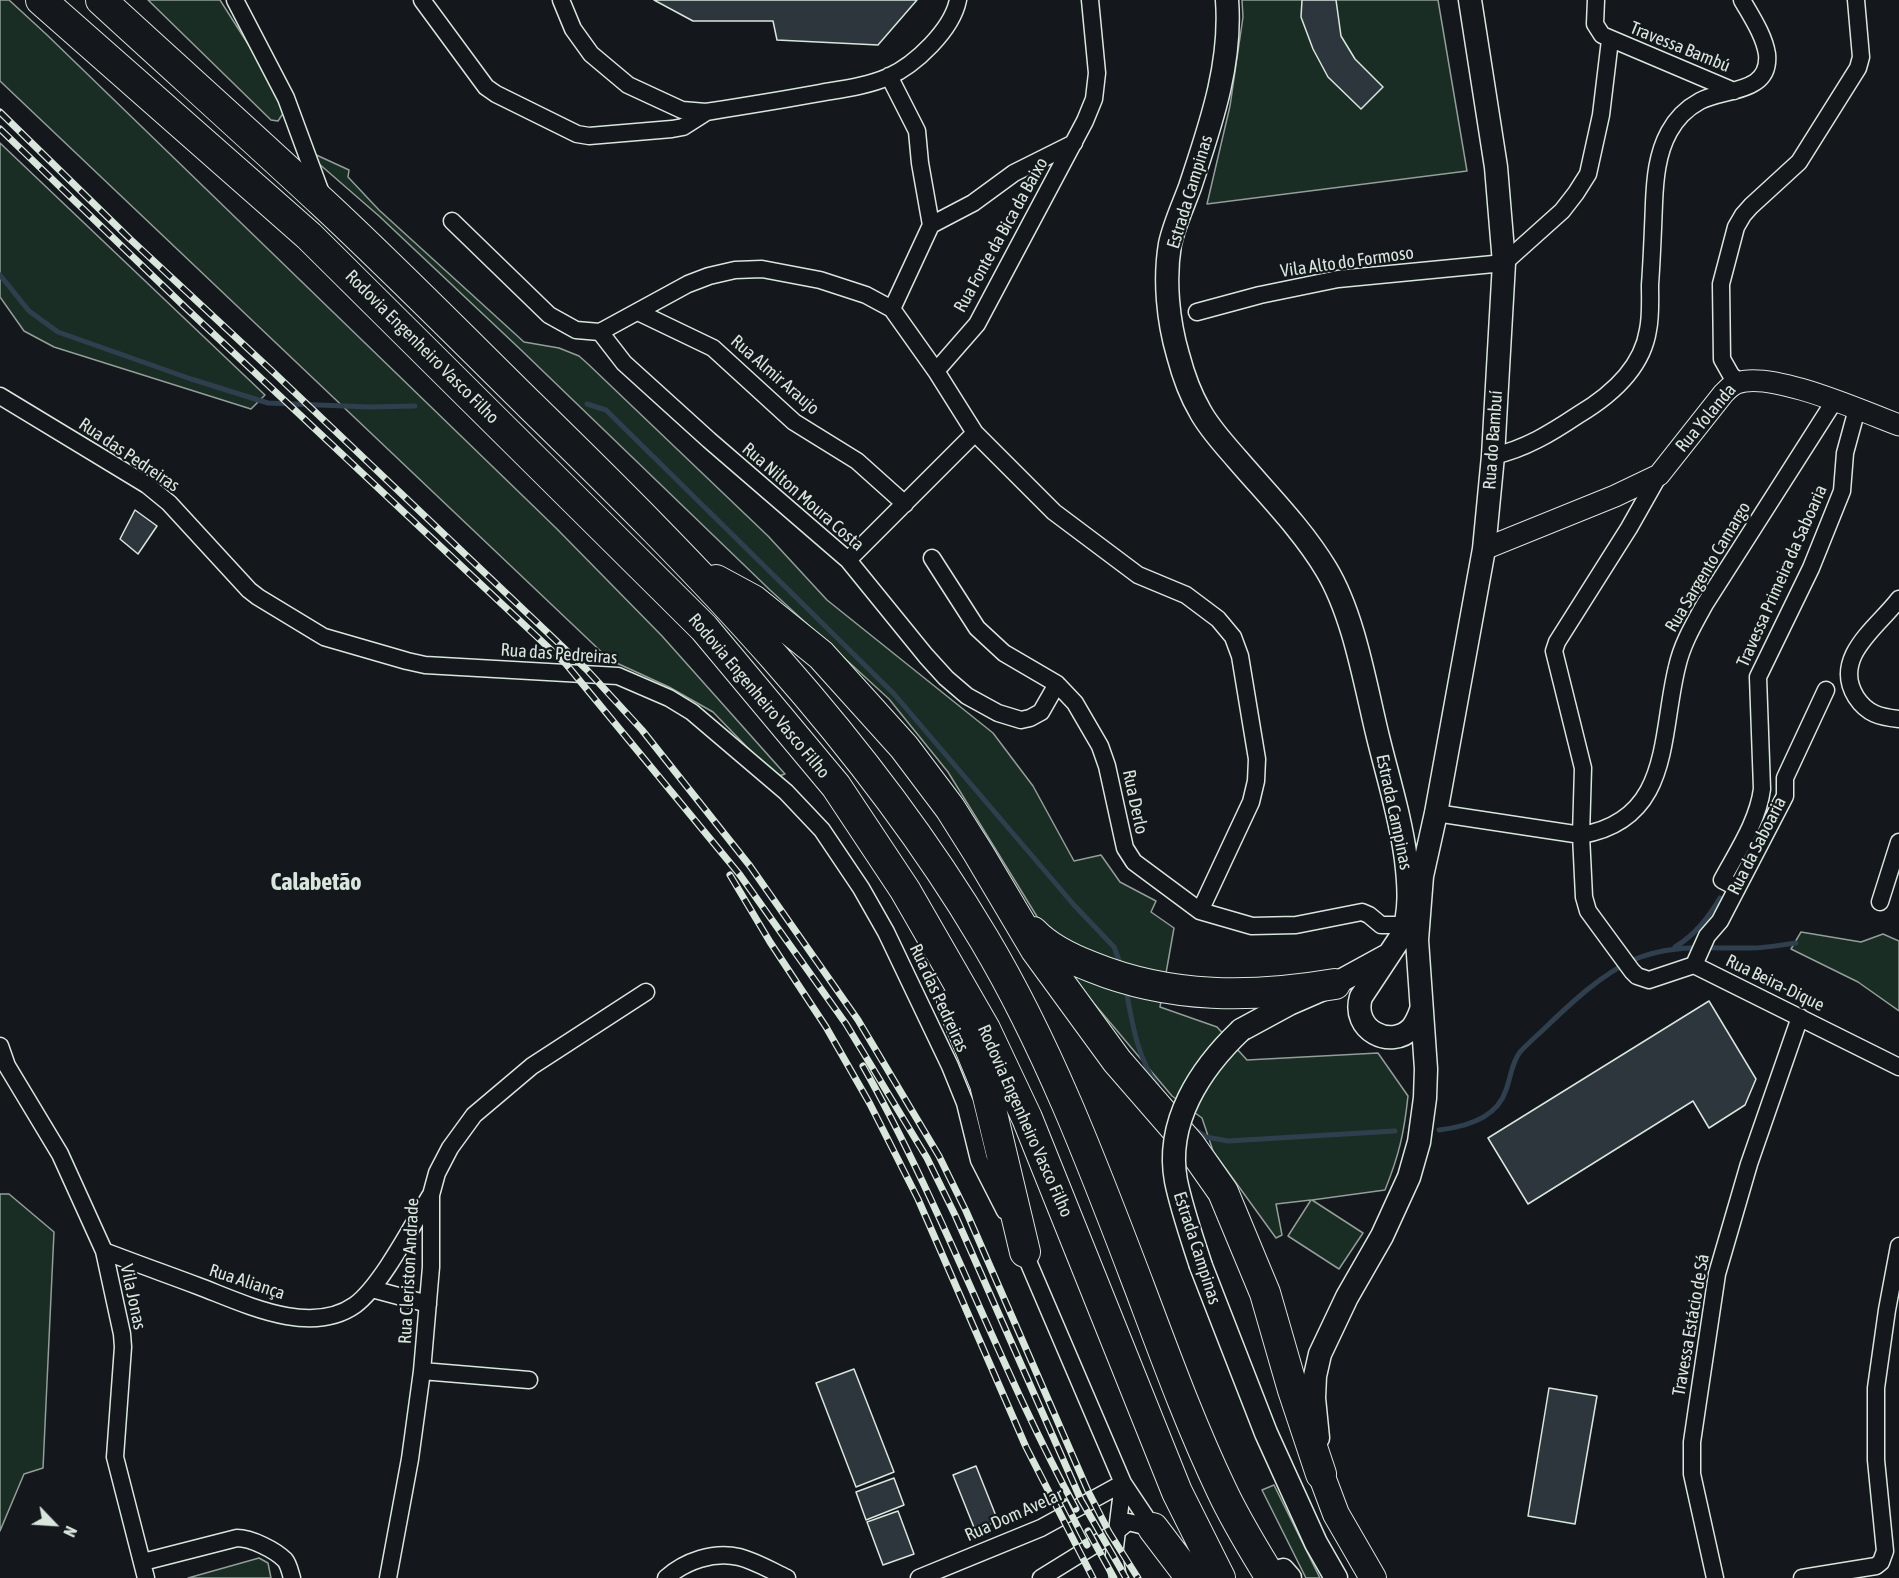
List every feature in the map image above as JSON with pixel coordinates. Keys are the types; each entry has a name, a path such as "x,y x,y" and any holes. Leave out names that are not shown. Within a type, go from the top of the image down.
{"highway":[{"name":"Rodovia Engenheiro Vasco Filho","path":"41,0 309,236 704,628 836,786 906,890 985,1029 1027,1118 1173,1482 1205,1551 1221,1578"},
{"name":"Rodovia Engenheiro Vasco Filho","path":"101,0 326,206 595,468 747,626 823,714 872,776 940,867 1023,1009 1059,1083 1113,1217 1178,1392 1222,1492 1281,1575"},
{"path":"691,566 753,600 821,655 904,747 950,808 1036,950 1104,1044 1190,1145 1223,1192 1265,1293 1293,1390 1321,1474"},
{"path":"906,890 985,1084 1025,1252"},
{"path":"1010,908 1037,937 1070,958 1111,975 1163,989 1202,993 1237,993 1305,989 1335,984"},
{"path":"1153,1528 1191,1578"}],"main road":[{"name":"Estrada Campinas","path":"1227,0 1224,60 1214,115 1175,225 1170,247 1169,310 1173,336 1187,382 1200,412 1302,534 1326,567 1343,603 1359,658 1398,819 1406,858 1408,885 1406,925 1392,953 1335,984 1289,1004 1240,1030 1206,1068 1190,1095 1178,1125 1174,1151 1176,1180 1201,1266 1266,1433 1311,1534 1336,1578"},
{"name":"Rua do Bambuí","path":"1422,876 1484,549 1493,456 1504,263 1496,167 1470,0"},
{"path":"1398,819 1410,831 1416,833 1425,832 1434,818"},
{"name":"Estrada Campinas","path":"1373,1578 1336,1514 1321,1474 1314,1398 1315,1376 1320,1354 1347,1297 1386,1228 1409,1177 1419,1142 1426,1069 1417,940 1422,876"},
{"path":"1392,953 1361,997 1358,1007 1359,1017 1375,1034 1396,1036 1413,1027 1421,1010"}],"street":[{"path":"235,0 286,98 326,206"},
{"path":"422,0 486,87 570,131 589,136 672,129 683,127 706,112"},
{"path":"561,0 573,29 591,54 628,85 682,110 706,112 863,85 889,76 933,44 956,8 958,0"},
{"name":"Rua Fonte da Bica da Baixo","path":"936,371 977,324 1074,142 1094,99 1097,73 1089,0"},
{"path":"1504,263 1562,211 1588,174 1607,79 1610,40 1602,35 1594,24 1596,0"},
{"path":"1493,456 1511,452 1544,437 1599,402 1618,386 1632,368 1648,331 1655,182 1663,143 1683,112 1701,100 1746,88 1763,73 1767,63 1767,52 1761,36 1742,0"},
{"name":"Rua Yolanda","path":"1484,549 1615,496 1659,475 1723,394 1739,382 1731,375 1722,359 1720,284 1736,227 1751,206 1799,162 1855,74 1861,57 1856,0"},
{"name":"Travessa Bambú","path":"1610,40 1734,91"},
{"path":"889,76 917,131 931,225 892,309"},
{"path":"931,225 973,203 1014,173 1074,142"},
{"path":"452,221 549,315 576,330 600,332 688,284 735,270 762,269 820,280 866,295 892,309 936,371 975,433 1054,512 1138,575 1186,595 1218,619 1233,636 1240,656 1257,759 1256,781 1251,802 1200,911"},
{"name":"Vila Alto do Formoso","path":"1197,312 1260,295 1338,279 1504,263"},
{"name":"Rua Almir Araujo","path":"638,312 713,348 794,422 857,460 905,504"},
{"name":"Rua Nilton Moura Costa","path":"600,332 624,363 848,560 946,678 967,696 985,707 1021,720 1041,712 1057,684"},
{"path":"1739,382 1770,382 1835,400 1899,425"},
{"name":"Rua das Pedreiras","path":"0,396 147,485 169,502 249,590 324,637 425,664 618,676 669,698 692,712 727,739 786,792 822,830 861,888 886,932 932,1026 965,1103 980,1160 1025,1252 1123,1483 1153,1528"},
{"name":"Rua Sargento Camargo","path":"1434,818 1581,835 1600,832 1631,813 1654,784 1665,744 1677,666 1687,637 1705,604 1835,400"},
{"name":"Travessa Primeira da Saboaria","path":"1731,885 1722,880 1761,799 1758,677 1811,568 1842,491 1845,453 1857,409"},
{"path":"848,560 975,433"},
{"path":"1659,475 1629,528 1557,642 1554,651 1583,768 1581,835 1584,897 1588,911 1637,976 1649,980 1696,960"},
{"name":"Rua Derlo","path":"932,558 977,628 1004,653 1057,684 1075,703 1100,746 1107,766 1128,856 1200,911 1252,926 1296,925 1362,912 1381,925 1406,925"},
{"path":"1899,599 1862,640 1854,653 1849,681 1861,704 1873,714 1899,719"},
{"name":"Rua da Saboaria","path":"1696,960 1707,936 1720,921 1731,885 1785,796 1785,778 1826,690"},
{"path":"1880,902 1899,842"},
{"name":"Rua Beira-Dique","path":"1696,960 1800,1017 1899,1067"},
{"name":"Rua Cleriston Andrade","path":"388,1578 410,1459 422,1371 431,1267 431,1195 437,1173 474,1115 532,1066 646,992"},
{"name":"Travessa Estácio de Sá","path":"1715,1578 1692,1474 1692,1442 1696,1408 1717,1274 1749,1164 1800,1017"},
{"name":"Vila Jonas","path":"0,1046 7,1066 60,1154 104,1251 123,1347 115,1457 145,1570"},
{"name":"Rua Aliança","path":"104,1251 269,1313 320,1318 340,1314 356,1304 372,1289 431,1195"},
{"path":"1802,1578 1876,1566 1884,1556 1876,1460 1876,1388 1899,1246"},
{"path":"372,1289 428,1304"},
{"path":"422,1371 529,1380"},
{"path":"1118,1578 1114,1554 1123,1483"},
{"name":"Rua Dom Avelar","path":"919,1578 1041,1528 1123,1483"},
{"path":"1041,1578 1128,1522 1153,1528"},
{"path":"145,1570 237,1538 249,1538 284,1560 292,1578"},
{"path":"666,1578 675,1569 697,1559 721,1556 739,1557 787,1578"}],"green space":[{"path":"0,0 9,0 46,34 556,528 662,636 785,774 776,777 713,712 669,687 610,660 0,81"},
{"path":"148,0 220,0 269,77 284,112 278,121 271,120"},
{"path":"1242,0 1438,0 1467,171 1207,204 1230,106 1243,17"},
{"path":"0,143 265,395 251,409 54,347 24,331 0,297"},
{"path":"312,153 349,170 348,177 379,210 524,342 559,348 579,356 768,536 827,600 993,733 1033,786 1074,861 1101,855 1120,882 1156,901 1151,912 1174,928 1160,1007 1217,1027 1247,1060 1378,1053 1408,1096 1400,1144 1385,1190 1312,1200 1363,1233 1339,1269 1288,1236 1311,1200 1276,1204 1282,1235 1276,1238 1213,1151 1202,1118 1172,1096 1081,988 948,772 889,699 770,590 379,216 310,156"},
{"path":"1801,932 1861,942 1883,934 1899,941 1899,1011 1858,982 1791,949"},
{"path":"0,1194 9,1194 54,1232 43,1468 24,1474 0,1531"},
{"path":"1274,1485 1320,1578 1306,1578 1262,1490"},
{"path":"259,1558 268,1563 271,1578 188,1578"}],"building":[{"path":"654,0 917,0 878,45 777,40 773,21 693,21"},
{"path":"1302,0 1336,0 1341,36 1355,59 1383,87 1361,109 1328,77 1313,49 1301,17"},
{"path":"135,510 157,526 138,554 120,539"},
{"path":"1709,1001 1756,1079 1745,1105 1709,1128 1693,1101 1528,1204 1488,1138"},
{"path":"854,1369 894,1472 856,1487 816,1383"},
{"path":"1549,1388 1597,1396 1575,1524 1528,1516"},
{"path":"976,1466 998,1521 975,1530 953,1475"},
{"path":"894,1478 904,1505 866,1520 856,1492"},
{"path":"898,1511 914,1554 883,1565 867,1522"}],"waterway":[{"path":"0,275 29,311 58,332 191,379 268,403 370,407 415,406"},
{"path":"587,404 606,410 894,694 1074,905 1114,947 1122,968"},
{"path":"1675,947 1700,926 1720,898"},
{"path":"1439,1130 1469,1123 1495,1108 1502,1100 1520,1052 1598,981 1621,966 1648,955 1677,949 1757,948 1796,943"},
{"path":"1126,989 1140,1051 1157,1085"},
{"path":"1193,1128 1206,1137 1228,1141 1395,1131"}],"railway":[{"path":"0,112 130,239 587,670 642,730 750,866 858,1020 939,1156 966,1211 1088,1491 1109,1532 1138,1578"},
{"path":"0,129 188,310 566,664 740,875 846,1024 927,1158 955,1215 1081,1500 1126,1578"},
{"path":"730,875 770,942 826,1027 870,1104 918,1199 1026,1447 1093,1578"},
{"path":"863,1066 919,1175 1021,1399 1076,1509"},
{"path":"1065,1502 1087,1545"},
{"path":"1088,1531 1114,1578"}],"district":[{"name":"Calabetão","path":"316,882"}]}
